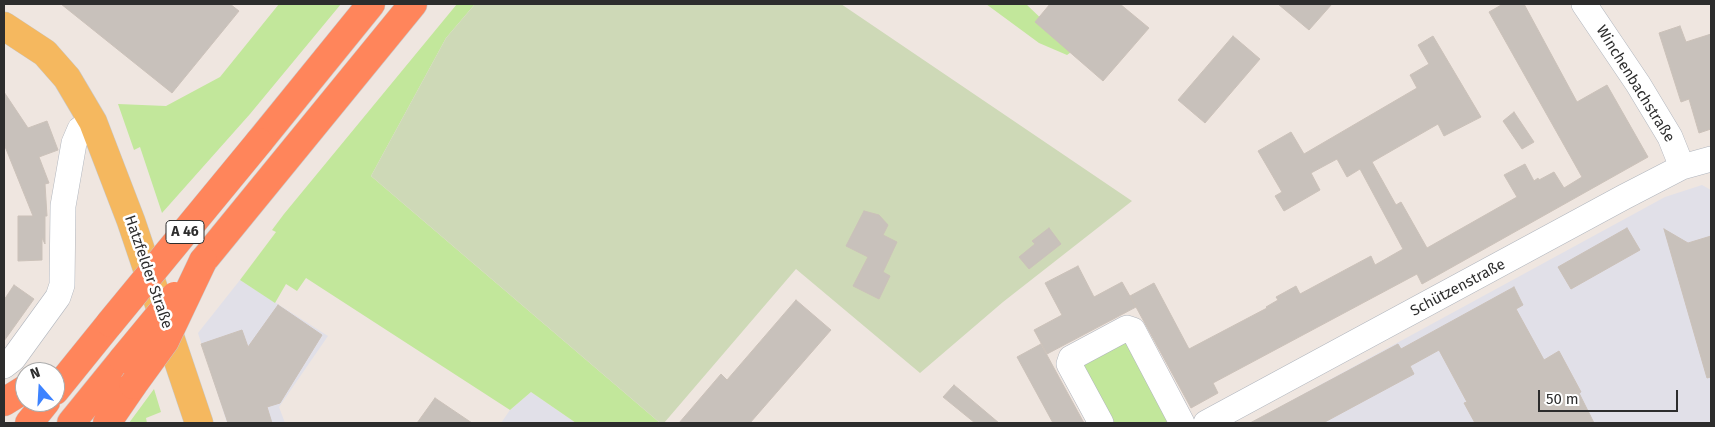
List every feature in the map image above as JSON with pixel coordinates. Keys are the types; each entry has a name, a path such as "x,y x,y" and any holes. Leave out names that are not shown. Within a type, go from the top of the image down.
{"highway":[{"name":"A 46","path":"65,379 372,4"},
{"name":"A 46","path":"71,423 413,4"},
{"name":"A 46","path":"106,423 165,341 203,262"},
{"path":"65,363 92,346"},
{"path":"4,402 15,395"},
{"path":"29,423 38,412"}],"main road":[{"name":"Hatzfelder Straße","path":"4,26 45,53 67,78 94,122 138,240 199,423"}],"street":[{"name":"Winchenbachstraße","path":"1584,4 1652,107 1670,137 1682,167"},
{"path":"4,366 13,359 58,298 62,285 63,206 74,143 80,129 94,122"},
{"name":"Schützenstraße","path":"1206,423 1682,167 1711,159"},
{"path":"1101,423 1069,364 1071,358 1127,328 1133,330 1182,423"}],"shaded area":[{"path":"1702,185 1711,190 1711,423 1250,423 1665,197"},
{"path":"240,280 328,336 279,407 285,423 227,423 198,333"},
{"path":"531,392 576,423 501,423 510,410"}],"green space":[{"path":"279,4 341,4 250,114 162,213 140,147 134,150 118,104 166,106 220,77"},
{"path":"457,4 475,4 446,38 371,176 660,423 576,423 531,392 510,410 306,278 297,291 286,284 275,303 240,280 276,232 272,230 284,214"},
{"path":"475,4 841,4 1132,201 1003,302 920,373 796,269 664,423 660,423 371,176 446,38"},
{"path":"986,4 1026,4 1074,50 1067,55 1039,43"},
{"path":"1123,336 1173,418 1164,423 1107,423 1077,361"},
{"path":"154,389 161,412 146,418 147,423 129,423"}],"building":[{"path":"61,4 230,4 239,11 172,93"},
{"path":"1050,4 1120,4 1149,28 1103,81 1035,22"},
{"path":"1278,4 1332,4 1309,30"},
{"path":"1503,4 1524,4 1577,102 1607,85 1648,157 1422,284 1417,274 1213,383 1218,393 1191,408 1130,296 1154,283 1189,349 1267,308 1278,300 1276,297 1296,286 1300,294 1371,256 1375,265 1403,249 1360,169 1347,177 1337,159 1311,173 1320,190 1284,211 1275,196 1282,192 1258,151 1291,132 1304,154 1417,88 1410,75 1429,64 1418,45 1433,36 1481,117 1444,136 1438,124 1372,162 1396,205 1401,202 1427,248 1517,197 1504,175 1525,164 1534,181 1554,172 1564,188 1582,177 1489,12"},
{"path":"1680,26 1686,42 1711,34 1711,129 1699,133 1689,99 1681,102 1659,33"},
{"path":"1233,36 1260,59 1205,123 1178,100"},
{"path":"4,92 28,128 47,121 58,150 39,157 49,183 45,184 47,216 45,216 45,244 42,238 42,260 18,261 18,216 33,216 4,144"},
{"path":"1514,112 1534,142 1522,149 1503,121"},
{"path":"864,211 879,215 888,225 883,235 897,242 883,272 890,276 879,299 853,286 868,257 846,246"},
{"path":"1049,228 1061,244 1029,269 1019,257 1035,244 1032,241"},
{"path":"1627,228 1640,250 1571,289 1558,267"},
{"path":"1664,229 1688,243 1711,236 1711,377 1707,378"},
{"path":"1078,266 1094,297 1122,282 1136,307 1047,354 1034,330 1062,315 1045,283"},
{"path":"14,285 34,299 4,341 4,300"},
{"path":"1514,287 1523,305 1516,309 1544,360 1559,351 1581,392 1579,393 1594,423 1475,423 1464,403 1467,402 1439,350 1410,366 1414,374 1323,423 1250,423 1398,344 1401,349"},
{"path":"796,300 831,330 750,423 679,423 721,374 727,380"},
{"path":"278,305 322,335 280,403 267,407 272,423 228,423 201,344 242,330 248,347"},
{"path":"1041,344 1084,423 1053,423 1017,357"},
{"path":"954,385 999,423 975,423 943,397"},
{"path":"435,398 472,423 417,423"}]}
